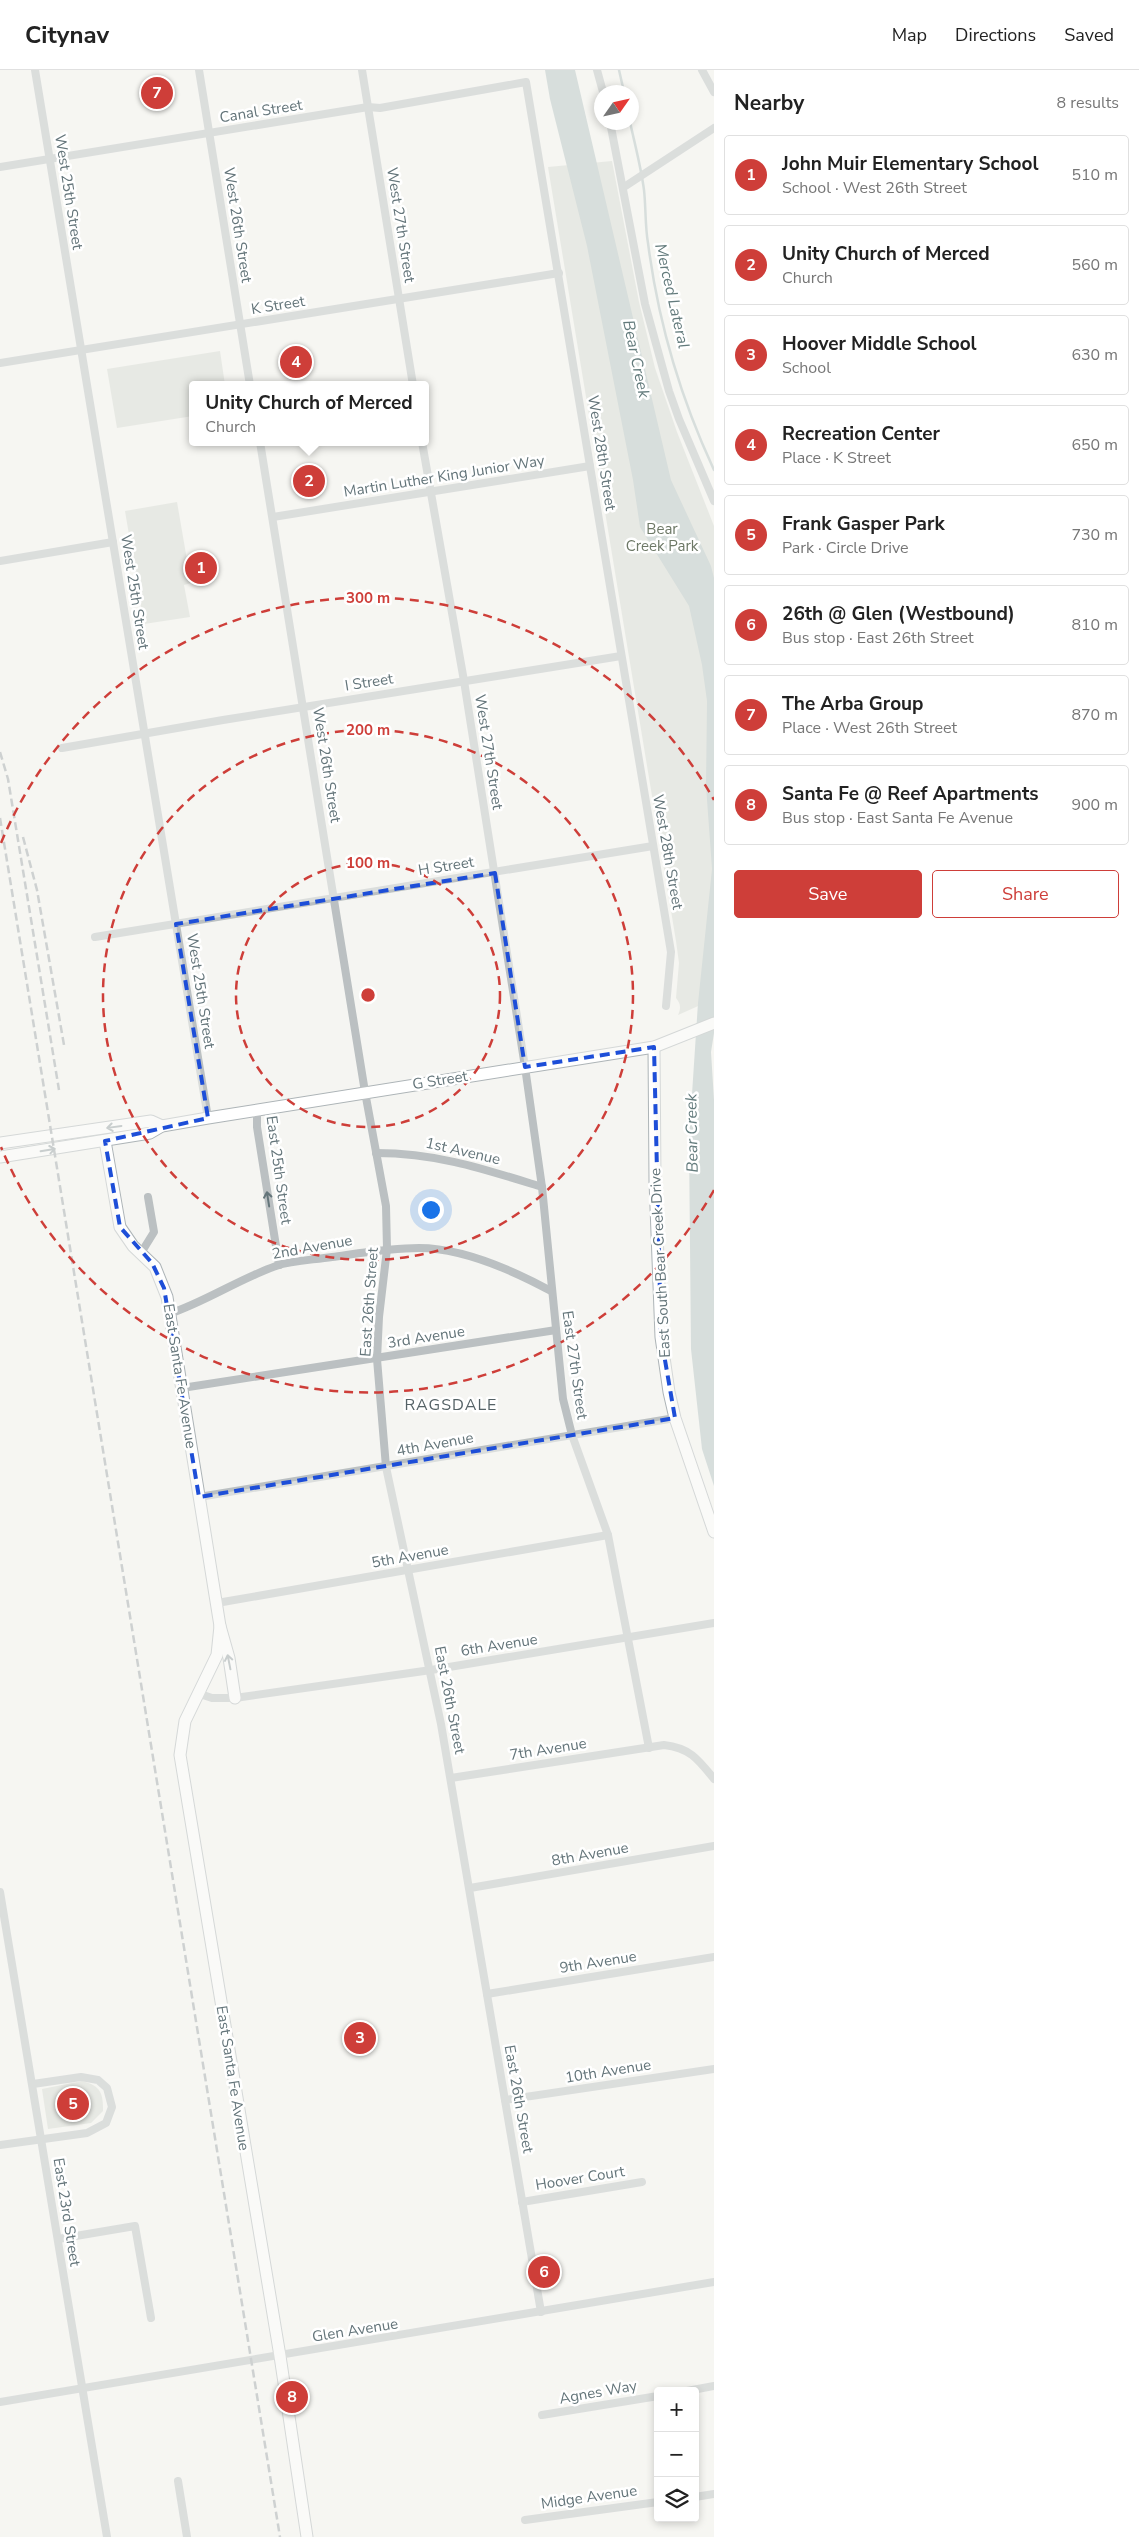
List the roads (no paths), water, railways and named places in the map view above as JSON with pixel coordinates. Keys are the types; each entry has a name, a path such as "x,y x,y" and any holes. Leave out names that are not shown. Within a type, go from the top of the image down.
{"street":[{"name":"West 25th Street","path":"35,70 208,1118"},
{"name":"West 26th Street","path":"198,70 249,381"},
{"name":"West 27th Street","path":"362,70 412,381"},
{"path":"597,70 601,85"},
{"path":"702,70 714,92"},
{"name":"Canal Street","path":"0,167 368,107 380,108 526,82"},
{"name":"West 28th Street","path":"526,82 671,957 666,1006"},
{"path":"627,185 714,128"},
{"path":"612,130 627,185 645,304 669,391 714,501"},
{"name":"K Street","path":"1,364 559,273"},
{"name":"West 26th Street","path":"261,446 365,1092"},
{"name":"West 27th Street","path":"423,446 464,681 525,1067"},
{"name":"Martin Luther King Junior Way","path":"272,517 590,466"},
{"path":"0,561 113,542"},
{"name":"I Street","path":"62,748 621,656"},
{"name":"H Street","path":"95,937 652,846"},
{"name":"G Street","path":"0,1157 150,1133 162,1126 208,1118 654,1047 714,1023"},
{"path":"700,1030 714,1032"},
{"name":"East South Bear Creek Drive","path":"654,1047 654,1171 661,1337 675,1418 714,1532"},
{"name":"East 27th Street","path":"525,1067 542,1187 563,1399 572,1435 608,1535 649,1748"},
{"name":"East 26th Street","path":"365,1092 386,1206 387,1249 379,1317 378,1359 386,1467 431,1670 451,1778 541,2312"},
{"name":"East 25th Street","path":"257,1110 257,1127 279,1265"},
{"name":"G Street","path":"0,1143 151,1121 162,1126"},
{"name":"East Santa Fe Avenue","path":"105,1141 120,1227 127,1238 152,1263 162,1280 170,1314 220,1626 235,1698"},
{"name":"1st Avenue","path":"376,1153 407,1153 439,1157 542,1187"},
{"path":"141,1253 154,1232 148,1197"},
{"name":"2nd Avenue","path":"170,1314 192,1306 240,1280 279,1265 387,1249 421,1248 474,1259 514,1272 551,1292"},
{"name":"3rd Avenue","path":"182,1388 556,1330"},
{"name":"4th Avenue","path":"199,1496 386,1467 675,1418"},
{"name":"5th Avenue","path":"217,1603 608,1535"},
{"name":"6th Avenue","path":"200,1694 212,1698 235,1698 431,1670 714,1623"},
{"name":"East Santa Fe Avenue","path":"220,1626 217,1655 200,1694 185,1721 180,1755 280,2356 307,2537"},
{"name":"7th Avenue","path":"451,1778 664,1745 680,1747 692,1754 714,1779"},
{"name":"8th Avenue","path":"470,1888 714,1846"},
{"name":"East 23rd Street","path":"0,1892 2,1922 32,2084 107,2537"},
{"name":"9th Avenue","path":"488,1994 714,1957"},
{"name":"10th Avenue","path":"505,2100 714,2069"},
{"path":"0,2146 41,2138 87,2134 106,2123 112,2106 107,2088 98,2080 81,2077 32,2084"},
{"name":"Hoover Court","path":"522,2202 642,2182"},
{"path":"58,2239 136,2226 151,2318"},
{"name":"Glen Avenue","path":"0,2402 714,2282"},
{"path":"699,2389 714,2386"},
{"name":"Agnes Way","path":"542,2415 654,2397"},
{"path":"178,2481 187,2537"},
{"path":"699,2496 714,2494"},
{"name":"Midge Avenue","path":"525,2520 654,2503"}],"water":[{"name":"Bear Creek","path":"545,70 575,70 671,480 711,566 714,578 714,1033 711,1052 714,1100 714,1486 702,1449 691,1349 689,1140 698,1003 712,869 706,786 707,701 702,665 689,606 640,527 633,480 587,246 550,99"}],"waterway":[{"name":"Merced Lateral","path":"619,70 622,85"},
{"name":"Merced Lateral","path":"632,130 643,181 647,237 652,272 672,359 691,416 714,470"}],"railway":[{"path":"0,752 8,779 59,1090"},
{"path":"0,818 280,2537"},
{"path":"23,837 37,890 64,1045"}],"place":[{"name":"The Arba Group","path":"157,93"},
{"name":"Recreation Center","path":"296,362"},
{"name":"Unity Church of Merced","path":"309,481"},
{"name":"John Muir Elementary School","path":"201,568"},
{"name":"Hoover Middle School","path":"360,2038"},
{"name":"Frank Gasper Park","path":"73,2104"},
{"name":"26th @ Glen (Westbound)","path":"544,2272"},
{"name":"Santa Fe @ Reef Apartments","path":"292,2397"}],"district":[{"name":"RAGSDALE","path":"451,1405"}],"park label":[{"name":"Bear Creek Park","path":"662,538"}]}
